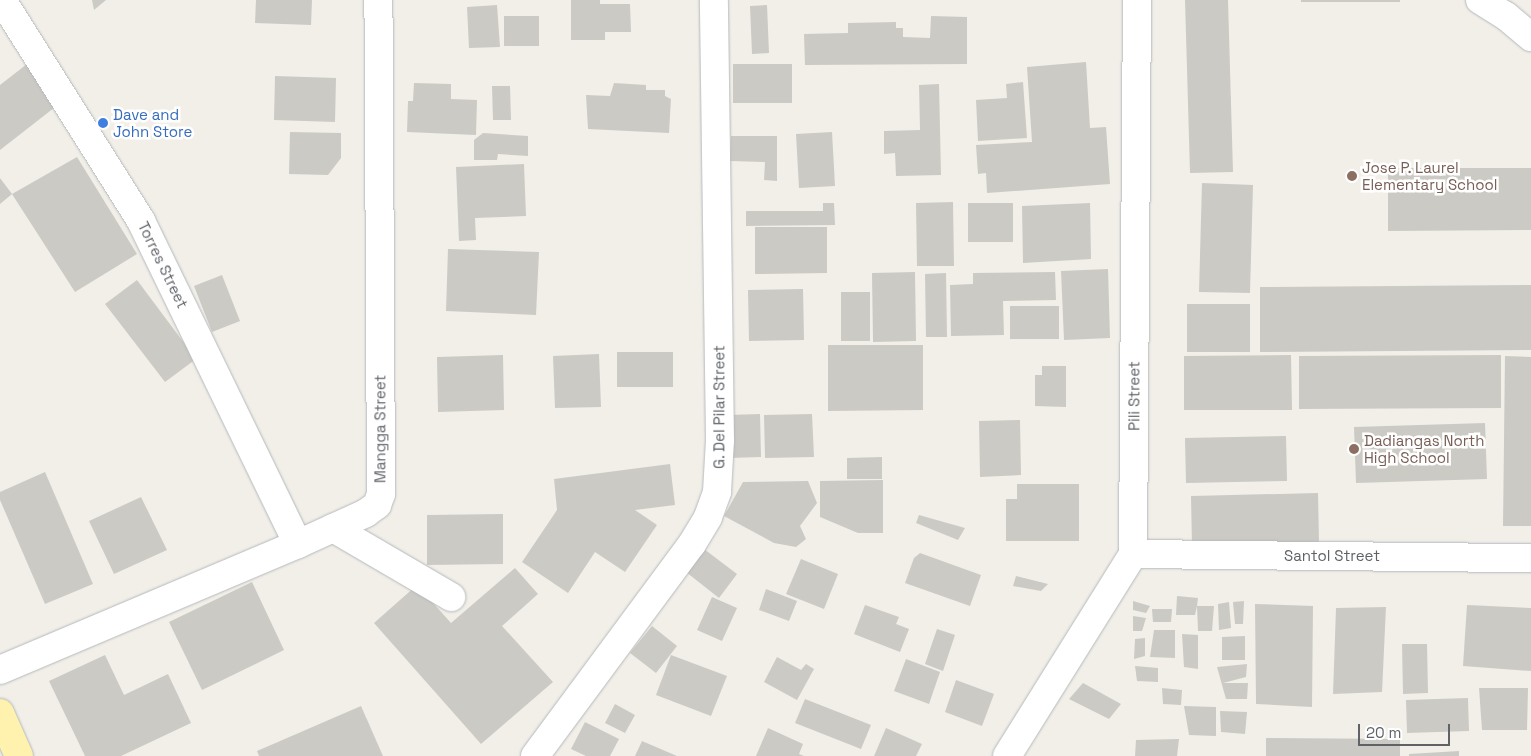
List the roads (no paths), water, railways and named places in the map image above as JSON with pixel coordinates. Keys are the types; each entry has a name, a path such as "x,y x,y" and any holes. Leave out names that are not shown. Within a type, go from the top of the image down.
{"main road":[{"path":"0,713 20,756"}],"street":[{"name":"Torres Street","path":"2,0 142,220 298,544"},
{"name":"Mangga Street","path":"0,670 298,544 366,513 377,505 381,494 378,0"},
{"name":"G. Del Pilar Street","path":"535,756 692,544 708,518 717,492 720,440 714,0"},
{"name":"Pili Street","path":"1133,554 1136,0"},
{"path":"1480,0 1506,16 1531,37"},
{"path":"333,528 451,597"},
{"path":"1007,756 1133,554"},
{"name":"Santol Street","path":"1133,554 1531,558"}],"place":[{"name":"Dave and John Store","path":"103,123"},
{"name":"Jose P. Laurel Elementary School","path":"1352,176"},
{"name":"Dadiangas North High School","path":"1354,449"}]}
